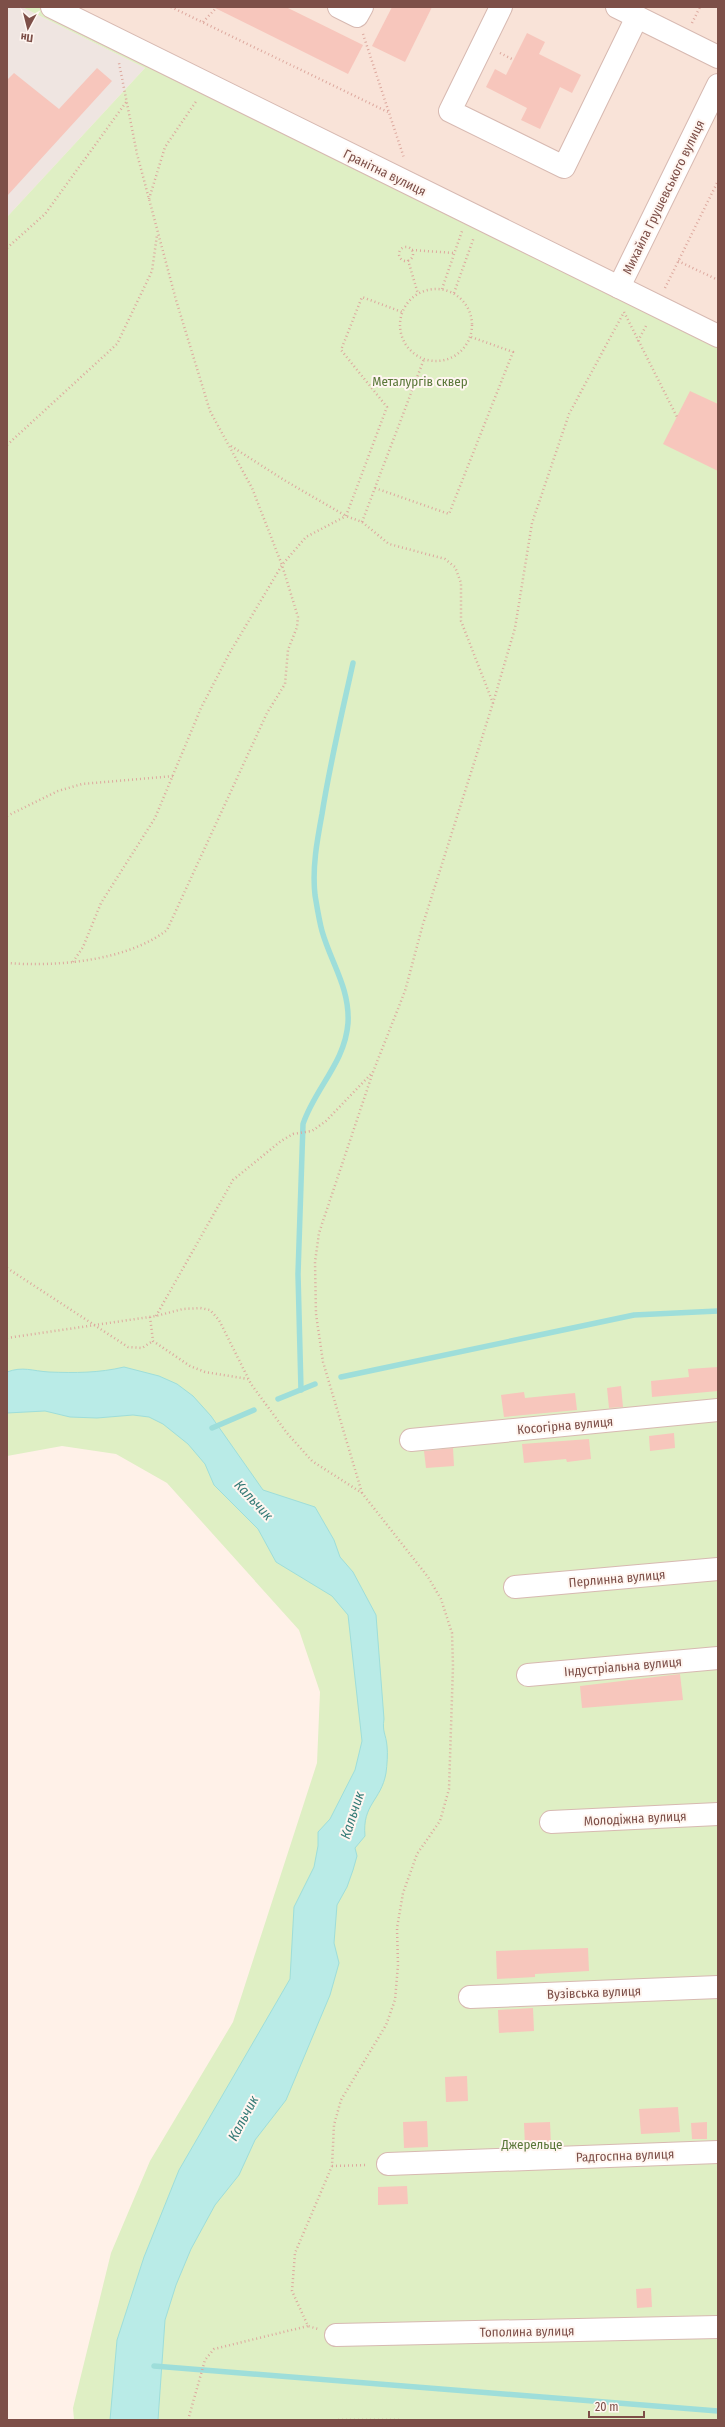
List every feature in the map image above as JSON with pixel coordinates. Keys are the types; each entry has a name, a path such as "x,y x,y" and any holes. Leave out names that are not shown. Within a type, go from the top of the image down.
{"street":[{"name":"Гранітна вулиця","path":"52,7 718,336"},
{"path":"501,7 450,111 564,167 637,17"},
{"path":"617,7 718,57"},
{"name":"Михайла Грушевського вулиця","path":"619,287 718,85"},
{"name":"Косогірна вулиця","path":"411,1440 718,1410"},
{"name":"Перлинна вулиця","path":"515,1587 718,1569"},
{"name":"Індустріальна вулиця","path":"528,1674 718,1658"},
{"name":"Молодіжна вулиця","path":"551,1822 718,1814"},
{"name":"Вузівська вулиця","path":"470,1997 718,1987"},
{"name":"Радгоспна вулиця","path":"388,2164 718,2152"},
{"name":"Тополина вулиця","path":"336,2335 718,2327"}],"path":[{"path":"171,7 390,113"},
{"path":"203,22 217,7"},
{"path":"353,10 390,113 413,186"},
{"path":"7,963 30,965 73,962 120,952 153,941 167,930 260,726 285,684 288,650 297,627 298,617 282,565 252,488 231,446 210,411 137,154 113,37"},
{"path":"149,200 165,147 208,84"},
{"path":"7,248 45,214 127,100"},
{"path":"662,292 718,181"},
{"path":"442,289 454,253 474,216"},
{"path":"454,293 474,216"},
{"path":"7,446 117,344 152,271 158,232"},
{"path":"408,260 403,260 399,254 404,247 412,250 454,253"},
{"path":"408,260 411,258 412,250"},
{"path":"408,260 418,294"},
{"path":"678,261 718,280"},
{"path":"429,289 442,289 454,293 464,301 470,312 473,324 470,337 463,349 452,358 438,361 424,359 409,349 402,337 400,324 402,312 408,301 418,294 429,289"},
{"path":"73,962 83,947 101,903 155,818 174,776 201,708 229,654 282,565 306,537 324,526 346,516 387,407 341,350 362,297 402,312"},
{"path":"362,1493 323,1362 316,1314 315,1262 319,1233 373,1072 405,991 422,924 493,703 515,628 532,523 569,414 624,312 677,417"},
{"path":"638,341 647,322"},
{"path":"375,488 449,514 513,352 470,337"},
{"path":"362,522 424,359"},
{"path":"231,446 284,480 346,516 362,522 389,544 445,559 455,567 461,583 461,621 493,703"},
{"path":"7,816 58,791 82,784 174,776"},
{"path":"156,1316 233,1180 281,1141 293,1134 312,1131 326,1121 373,1072"},
{"path":"7,1268 92,1325 128,1347 142,1348 153,1341"},
{"path":"7,1338 150,1317 183,1309 200,1308 210,1310 219,1320 248,1379 287,1433 312,1461 362,1493 428,1577 441,1599 452,1633 454,1666 452,1754 449,1789 440,1821 417,1854 403,1893 398,1928 398,1965 395,2000 386,2025 341,2100 334,2124 332,2166 295,2253 292,2291 308,2326"},
{"path":"150,1317 153,1341 190,1366 205,1372 248,1379"},
{"path":"332,2166 388,2164"},
{"path":"188,2420 205,2360 214,2349 308,2326 336,2335"},
{"path":"338,2420 399,2420"}],"shaded area":[{"path":"7,7 22,7 145,68 7,217"},
{"path":"73,7 718,7 718,324"}],"green space":[{"path":"22,7 52,7 718,336 718,2420 74,2420 73,2408 111,2253 150,2161 233,2022 317,1763 320,1692 299,1630 167,1483 116,1454 62,1446 7,1456 7,217 145,68"}],"water":[{"name":"Кальчик","path":"124,1367 159,1376 177,1384 193,1396 211,1416 263,1490 315,1507 334,1540 340,1557 353,1572 376,1615 384,1719 383,1727 387,1742 387,1763 384,1782 369,1809 366,1817 365,1836 355,1848 357,1856 353,1870 347,1887 337,1905 334,1943 339,1963 330,1995 286,2100 255,2140 239,2175 215,2205 191,2249 176,2285 165,2320 158,2420 110,2420 117,2340 144,2257 179,2170 290,1979 294,1907 314,1867 318,1846 318,1832 330,1819 355,1770 362,1741 348,1615 332,1596 276,1562 258,1529 214,1485 205,1464 188,1444 163,1424 149,1417 133,1415 97,1418 70,1417 45,1411 7,1413 7,1372 23,1369 49,1372 87,1372"}],"building":[{"path":"213,7 286,7 363,45 348,74"},
{"path":"392,7 432,7 405,62 372,46"},
{"path":"527,33 545,42 539,54 581,75 572,93 560,87 540,129 521,120 527,108 486,87 495,69 506,75"},
{"path":"97,68 112,81 7,196 7,80 14,73 59,109"},
{"path":"690,391 718,404 718,471 663,444"},
{"path":"718,1367 718,1391 652,1397 651,1381 689,1377 688,1369"},
{"path":"621,1386 623,1407 609,1408 607,1388"},
{"path":"524,1392 525,1398 575,1393 577,1410 504,1417 501,1395"},
{"path":"674,1433 675,1448 650,1451 649,1436"},
{"path":"589,1439 591,1459 567,1462 566,1459 524,1463 522,1444"},
{"path":"453,1448 454,1466 426,1468 424,1451"},
{"path":"680,1674 683,1700 582,1708 580,1686"},
{"path":"588,1948 589,1971 535,1974 535,1977 497,1979 496,1951"},
{"path":"533,2008 534,2031 499,2033 498,2010"},
{"path":"467,2076 468,2101 446,2102 445,2077"},
{"path":"678,2107 680,2132 641,2134 639,2109"},
{"path":"427,2121 428,2147 404,2148 403,2122"},
{"path":"550,2122 551,2145 525,2146 524,2123"},
{"path":"707,2122 707,2139 692,2139 691,2123"},
{"path":"407,2186 408,2204 378,2205 378,2187"},
{"path":"651,2288 652,2307 637,2308 636,2289"}],"waterway":[{"path":"301,1390 298,1274 303,1124 308,1111 336,1063 346,1037 348,1023 348,1010 343,987 326,943 320,922 314,885 315,865 318,834 336,738 353,663"},
{"path":"341,1377 634,1315 718,1311"},
{"path":"278,1399 315,1384"},
{"path":"212,1428 254,1410"},
{"path":"154,2366 718,2411"}],"park label":[{"name":"Металургів сквер","path":"420,381"},
{"name":"Джерельце","path":"532,2144"}]}
